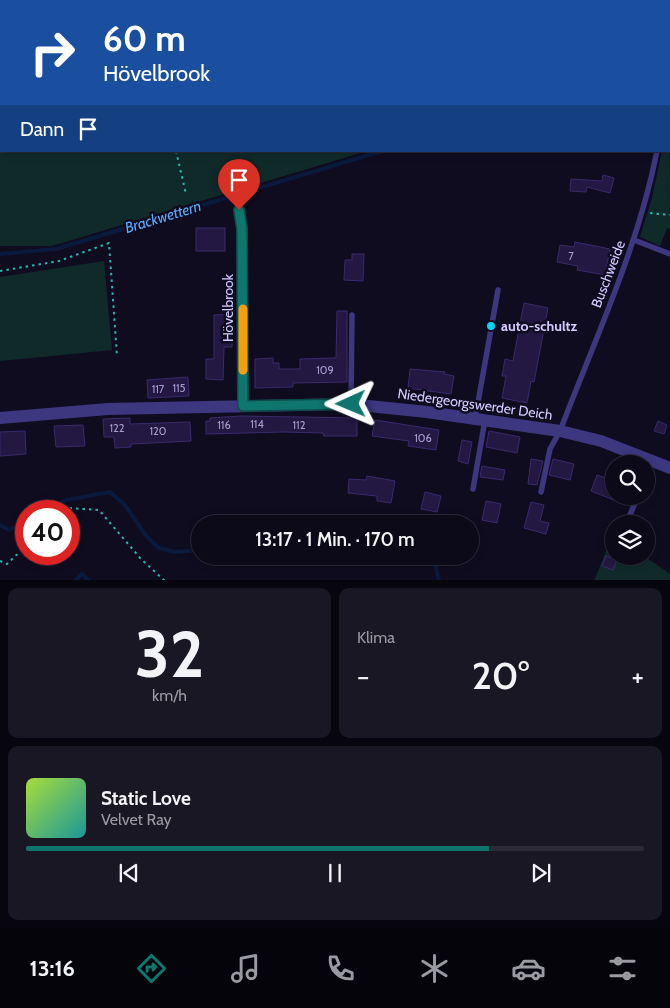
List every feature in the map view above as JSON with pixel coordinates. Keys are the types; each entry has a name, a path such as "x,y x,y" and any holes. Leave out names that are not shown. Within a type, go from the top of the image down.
{"street":[{"name":"Hövelbrook","path":"239,210 242,229 243,406"},
{"name":"Niedergeorgswerder Deich","path":"0,418 108,409 351,404 560,431 601,441 639,455"},
{"name":"Niedergeorgswerder Deich","path":"655,461 670,468"}],"lane":[{"name":"Buschweide","path":"541,492 550,449 560,431 634,240 657,152"},
{"path":"634,240 670,254"},
{"path":"473,489 480,420 498,290"},
{"path":"351,404 352,315"}],"path":[{"path":"176,152 186,194"},
{"path":"642,212 670,215"},
{"path":"0,271 59,261 109,243 117,356"},
{"path":"80,509 99,510 141,559 165,580"},
{"path":"0,561 7,564 15,556"}],"green space":[{"path":"0,152 364,152 52,246 0,246"},
{"path":"662,152 670,152 670,229 667,228 660,246 640,237 652,198"},
{"path":"104,261 112,350 0,361 0,277"},
{"path":"605,554 605,565 655,564 670,574 670,580 594,580"}],"building":[{"path":"603,175 614,178 610,193 587,187 586,192 570,191 571,179 602,181"},
{"path":"196,228 225,228 225,251 196,251"},
{"path":"575,242 610,249 605,275 577,270 578,266 557,262 560,245 574,247"},
{"path":"352,254 364,254 363,281 344,280 345,260 352,260"},
{"path":"524,303 548,308 534,382 531,381 527,403 502,398 506,376 502,376 505,359 513,361"},
{"path":"337,311 347,311 347,382 293,383 293,387 255,388 255,359 273,358 273,363 279,363 279,369 300,369 300,359 336,358"},
{"path":"232,314 232,347 224,347 223,380 206,379 206,359 214,359 214,315"},
{"path":"410,369 445,372 444,374 454,376 451,394 408,388"},
{"path":"188,377 189,396 148,398 147,380"},
{"path":"241,416 357,418 357,436 324,436 323,433 283,432 206,434 206,421 210,421 210,418"},
{"path":"130,418 130,424 190,422 191,441 131,444 131,447 115,448 114,437 104,437 103,419"},
{"path":"375,420 439,430 436,450 408,446 409,441 372,436"},
{"path":"658,421 667,425 664,434 654,431"},
{"path":"83,425 85,446 56,447 54,426"},
{"path":"25,431 26,454 0,456 0,432"},
{"path":"489,431 520,437 517,453 486,447"},
{"path":"462,440 472,442 468,464 458,461"},
{"path":"531,459 543,461 537,485 528,484"},
{"path":"553,459 574,464 570,480 549,475"},
{"path":"482,466 505,470 503,480 480,477"},
{"path":"597,475 605,478 605,496 591,491"},
{"path":"367,476 395,481 391,503 377,501 377,496 348,493 349,479 366,480"},
{"path":"425,492 441,496 437,512 421,509"},
{"path":"486,501 501,504 497,523 482,520"},
{"path":"531,502 544,505 540,521 549,523 546,534 524,528"},
{"path":"605,558 605,565 615,565 613,570 602,566"}],"waterway":[{"name":"Brackwettern","path":"0,254 56,249 379,152"},
{"path":"66,500 110,492 124,504 147,537 159,548 174,552 191,551"},
{"path":"0,525 9,530 15,528"},
{"path":"435,565 439,580"},
{"path":"76,580 82,574 88,580"}],"slow traffic":[{"path":"243,309 243,370"}],"place":[{"name":"auto-schultz","path":"491,326"}],"route":[{"path":"239,210 242,229 243,406 351,404"}]}
